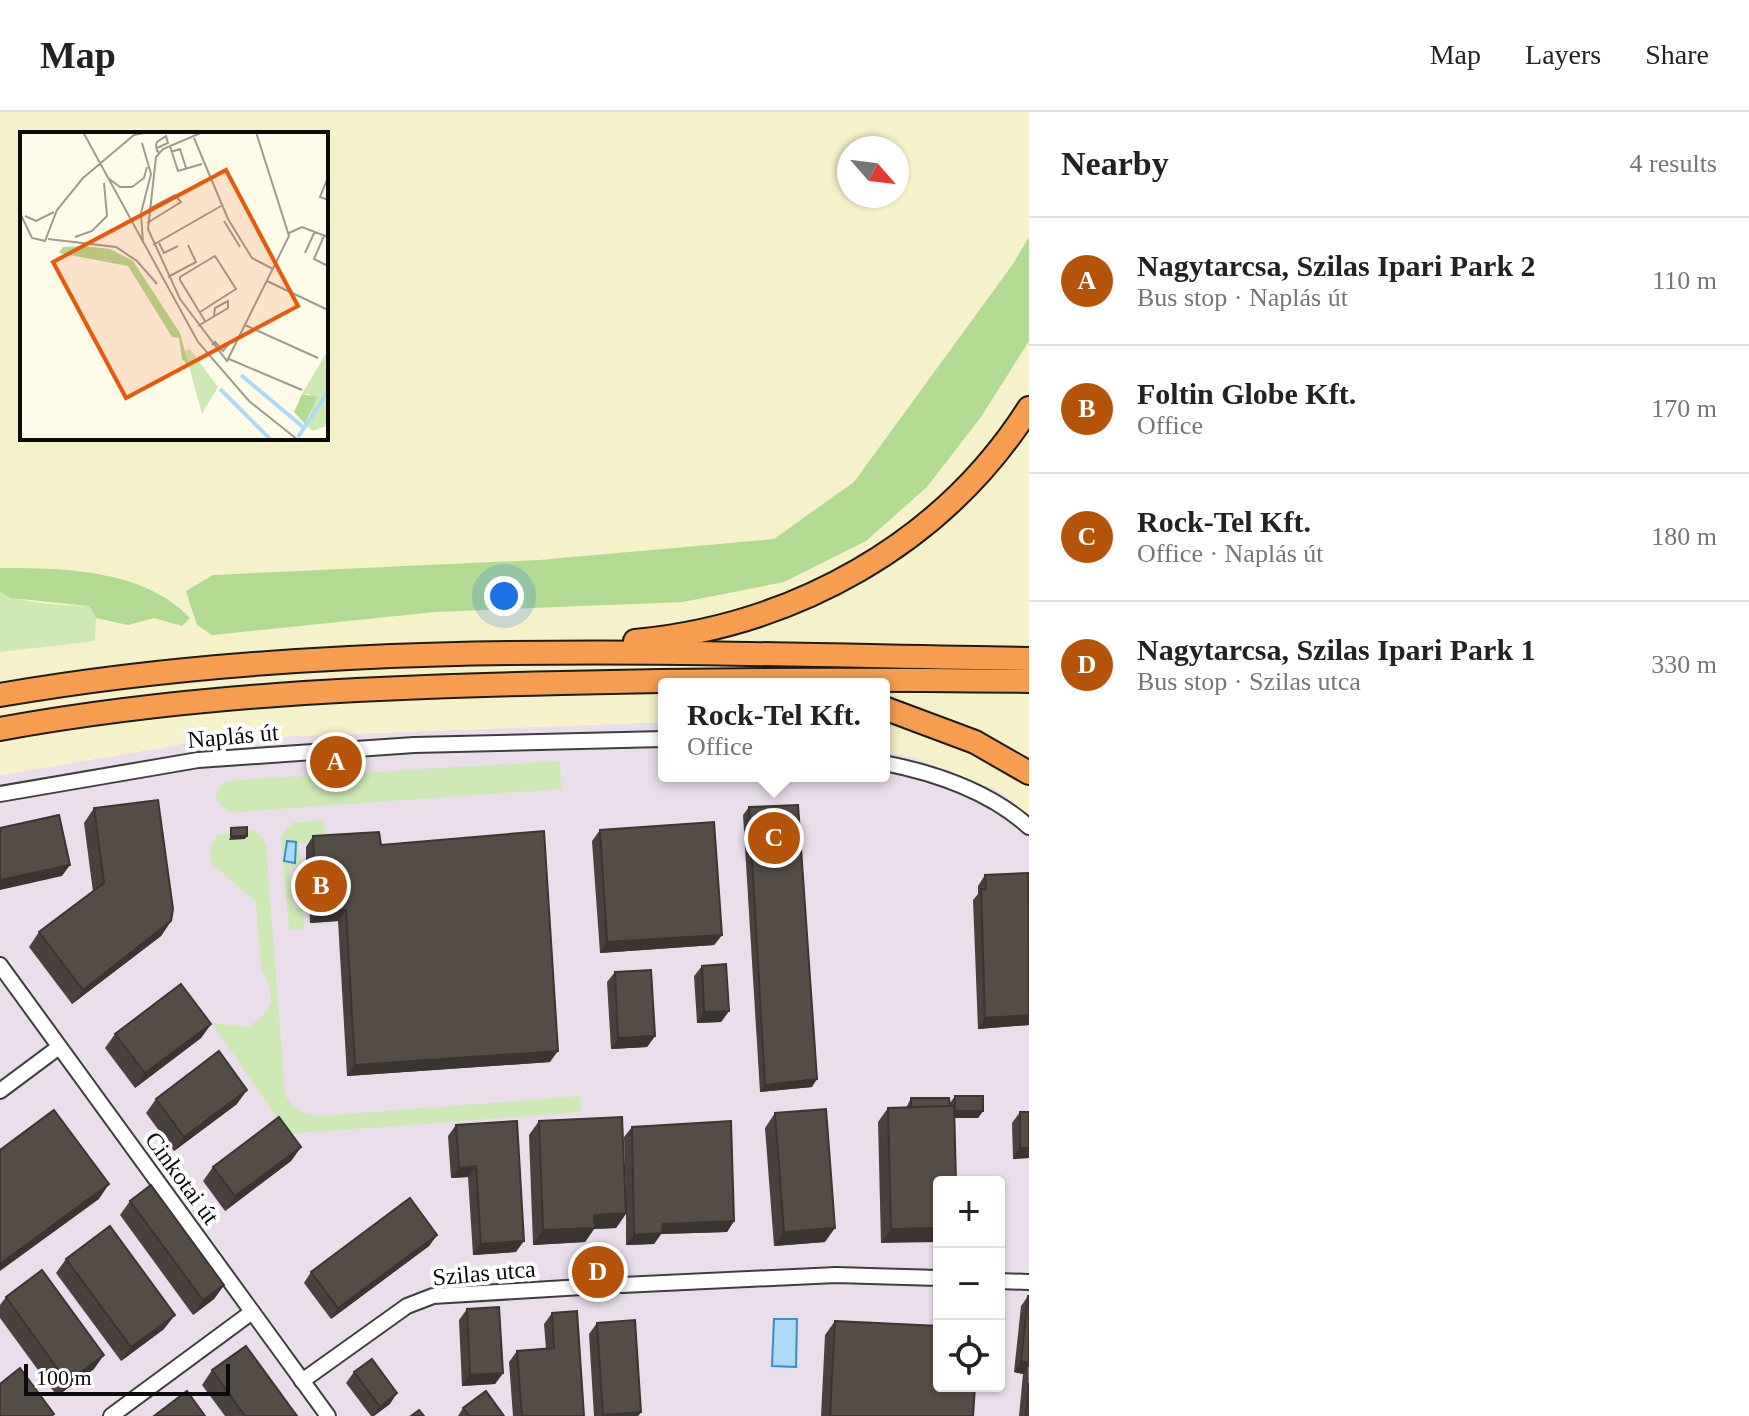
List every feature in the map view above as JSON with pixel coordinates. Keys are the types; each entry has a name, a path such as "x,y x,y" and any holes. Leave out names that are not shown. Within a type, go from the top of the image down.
{"highway":[{"path":"576,653 613,643 673,637 729,626 774,612 859,571 920,530 954,499 1015,431 1029,408"},
{"path":"0,695 111,678 254,664 425,654 1029,659"},
{"path":"0,729 190,703 399,686 658,681"},
{"path":"890,681 1029,681"},
{"path":"890,710 975,742 1029,773"}],"street":[{"name":"Naplás út","path":"0,794 198,760 414,745 658,739"},
{"path":"890,764 926,771 974,792 1004,807 1029,827"},
{"name":"Cinkotai út","path":"0,965 328,1416"},
{"path":"0,1091 59,1047"},
{"path":"622,1285 736,1277 933,1278"},
{"path":"1005,1281 1029,1282"},
{"name":"Szilas utca","path":"302,1381 407,1306 433,1296 599,1286"},
{"path":"111,1416 252,1312"}],"shaded area":[{"path":"0,112 1029,112 1029,816 1001,792 914,757 890,753 890,678 658,678 658,722 212,739 0,775"},
{"path":"658,722 658,782 890,782 890,753 914,757 1001,792 1029,816 1029,1416 0,1416 0,775 212,739"}],"green space":[{"path":"1029,237 1029,341 981,417 927,487 866,541 784,582 683,602 435,612 212,635 197,625 186,591 213,575 539,560 774,539 854,482 1013,264"},
{"path":"0,568 76,571 126,581 171,602 190,618 182,626 154,618 128,625 96,618 89,606 11,598 0,592"},
{"path":"0,592 32,602 89,606 96,618 95,641 0,652"},
{"path":"560,761 561,789 237,812 227,811 215,798 222,783 236,780"},
{"path":"324,820 325,841 299,843 301,865 289,867 293,908 303,908 304,929 289,930 281,837 292,823"},
{"path":"253,830 262,837 266,847 285,1095 296,1109 324,1116 580,1096 581,1112 288,1134 212,1023 248,1027 261,1018 271,1003 270,987 261,967 256,902 211,863 210,849 217,835"}],"water":[{"path":"287,841 296,842 295,863 284,861"},
{"path":"774,1319 797,1319 796,1367 772,1366"}],"building":[{"path":"158,800 173,909 171,921 83,990 39,932 104,883 94,808"},
{"path":"798,805 817,1079 765,1085 749,807"},
{"path":"59,815 70,865 0,880 0,828"},
{"path":"714,822 722,935 607,942 600,830"},
{"path":"247,827 247,836 231,836 231,828"},
{"path":"544,831 558,1051 355,1065 346,910 318,912 317,891 310,891 307,860 314,860 313,836 379,832 381,845"},
{"path":"1028,873 1029,1015 985,1018 981,889 986,889 985,875"},
{"path":"726,964 729,1011 704,1012 702,966"},
{"path":"651,970 655,1036 618,1038 615,972"},
{"path":"181,984 211,1024 145,1073 115,1034"},
{"path":"219,1051 247,1090 184,1137 156,1099"},
{"path":"955,1096 983,1096 983,1111 955,1111"},
{"path":"911,1098 949,1098 950,1106 911,1107"},
{"path":"954,1106 956,1176 933,1176 933,1228 891,1229 888,1108"},
{"path":"826,1109 835,1228 784,1232 775,1113"},
{"path":"54,1110 109,1184 0,1264 0,1150"},
{"path":"1020,1112 1029,1112 1029,1148 1020,1148"},
{"path":"279,1117 301,1147 235,1196 213,1167"},
{"path":"622,1117 626,1213 594,1215 595,1228 543,1230 539,1121"},
{"path":"517,1121 524,1241 481,1244 476,1166 459,1168 456,1125"},
{"path":"731,1121 734,1221 663,1224 662,1233 634,1235 632,1127"},
{"path":"151,1185 224,1285 203,1300 130,1201"},
{"path":"410,1198 437,1235 338,1308 311,1272"},
{"path":"110,1226 175,1315 131,1347 66,1259"},
{"path":"42,1270 104,1355 67,1382 6,1297"},
{"path":"1028,1296 1029,1362 1021,1362"},
{"path":"499,1307 503,1373 470,1375 467,1309"},
{"path":"577,1311 584,1416 522,1416 517,1351 554,1348 552,1313"},
{"path":"635,1320 641,1412 603,1415 597,1323"},
{"path":"835,1321 933,1326 933,1392 975,1392 973,1416 830,1416"},
{"path":"246,1346 297,1416 245,1416 212,1370"},
{"path":"372,1359 397,1393 380,1407 354,1372"},
{"path":"20,1368 54,1414 1,1416 0,1384"},
{"path":"1029,1383 1029,1416 1026,1416"},
{"path":"187,1391 205,1416 154,1416"},
{"path":"486,1391 504,1416 469,1416 463,1408"}],"place":[{"name":"Nagytarcsa, Szilas Ipari Park 2","path":"336,762"},
{"name":"Rock-Tel Kft.","path":"774,838"},
{"name":"Foltin Globe Kft.","path":"321,886"},
{"name":"Nagytarcsa, Szilas Ipari Park 1","path":"598,1272"}]}
